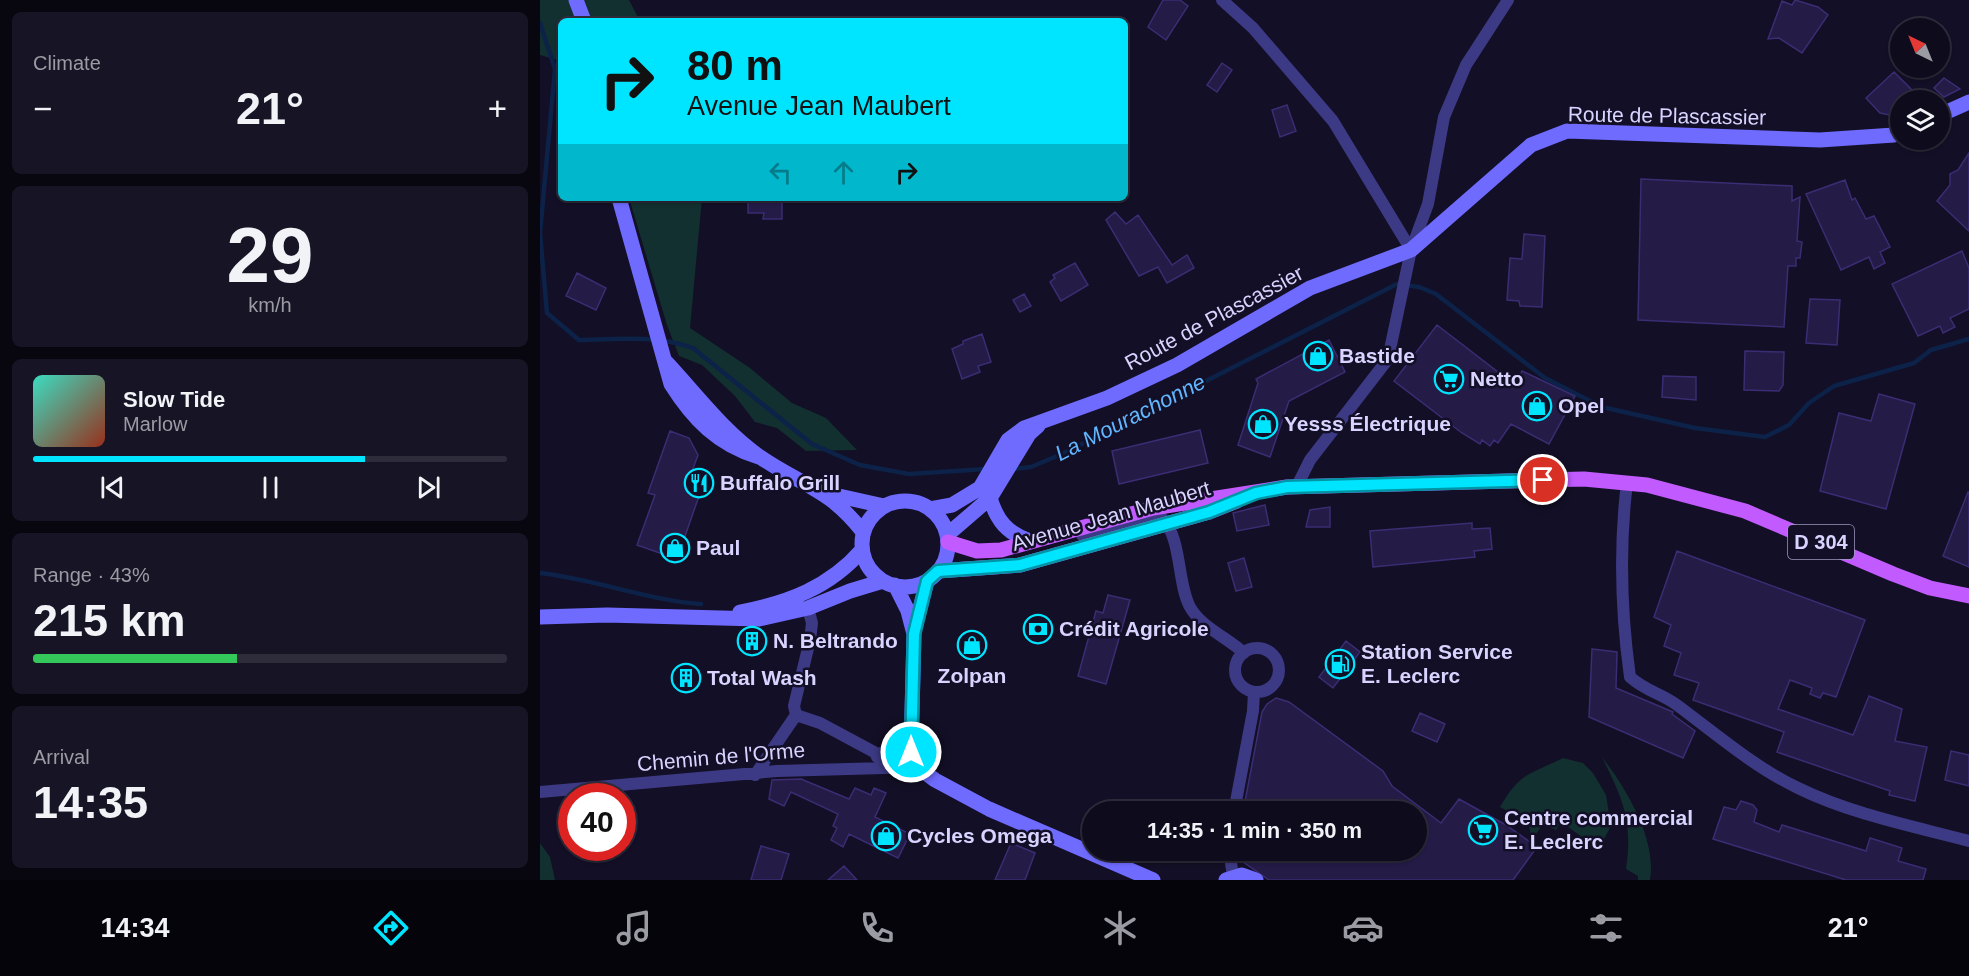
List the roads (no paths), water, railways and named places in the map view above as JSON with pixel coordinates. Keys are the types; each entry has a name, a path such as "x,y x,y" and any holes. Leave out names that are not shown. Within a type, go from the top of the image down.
{"main road":[{"name":"Avenue Jean Maubert","path":"948,539 976,551 1001,550 1153,508 1297,486 1584,479 1672,490 1745,511 1893,574 1930,588 1969,596"},
{"name":"Avenue Jean Maubert","path":"933,576 1020,565 1209,512 1256,493"}],"street":[{"path":"576,0 583,18"},
{"path":"1222,0 1253,28 1333,121 1412,250"},
{"path":"1297,486 1310,460 1388,359 1412,250 1428,204 1444,117 1466,65 1508,0"},
{"path":"1950,111 1969,102"},
{"name":"Route de Plascassier","path":"930,509 952,506 966,499 982,484 1002,448 1023,428 1107,398 1167,369 1310,288 1412,250 1531,145 1568,131 1820,140 1890,135"},
{"path":"620,201 670,384 703,426 729,446 759,457 825,493 846,510 863,532"},
{"name":"Route de Plascassier","path":"948,539 990,498 1029,434 1044,421"},
{"path":"1627,483 1622,520 1621,589 1630,677 1644,689 1673,702 1762,768 1799,789 1870,815 1969,841"},
{"path":"825,493 884,506 903,501 922,504 938,516 948,539 947,552 933,576 914,634 910,730 913,768"},
{"path":"990,498 1005,528 1014,535 1030,541"},
{"path":"884,506 868,522 863,532 862,550 869,568 889,583 908,611 914,634"},
{"path":"1074,531 1082,535 1155,517 1167,524 1189,606 1201,620 1244,654"},
{"path":"699,619 756,609 808,593 833,578 862,550"},
{"path":"540,618 607,615 759,619 808,608 850,591 889,583 906,587 933,576"},
{"path":"755,775 796,715 794,706 812,623 808,608"},
{"path":"1251,649 1267,651 1277,660 1279,667 1277,680 1273,686 1267,690 1254,692 1246,690 1236,678 1236,664 1244,654 1251,649"},
{"path":"1236,801 1253,711 1254,692"},
{"path":"796,715 820,723 876,754 913,768 978,804 1153,880"},
{"path":"876,754 893,750 910,730"},
{"path":"875,770 876,754"},
{"name":"Chemin de l'Orme","path":"540,792 755,775 777,771 913,768"},
{"path":"1228,861 1229,878 1242,875 1256,880"}],"waterway":[{"name":"La Mourachonne","path":"540,23 555,69 540,233 547,313 579,340 651,339 693,348 812,444 860,465 909,474 986,469"},
{"name":"La Mourachonne","path":"1013,469 1031,467 1064,453 1397,284 1419,287 1436,294 1545,378 1602,407 1695,428 1765,437 1789,425 1809,403 1834,386 1914,363 1931,350 1969,339"},
{"path":"540,573 660,598 701,604"}],"place":[{"name":"Bastide","path":"1318,356"},
{"name":"Netto","path":"1449,379"},
{"name":"Opel","path":"1537,406"},
{"name":"Yesss Électrique","path":"1263,424"},
{"name":"Buffalo Grill","path":"699,483"},
{"name":"Paul","path":"675,548"},
{"name":"Crédit Agricole","path":"1038,629"},
{"name":"N. Beltrando","path":"752,641"},
{"name":"Zolpan","path":"972,645"},
{"name":"Station Service E. Leclerc","path":"1340,664"},
{"name":"Total Wash","path":"686,678"},
{"name":"Centre commercial E. Leclerc","path":"1483,830"},
{"name":"Cycles Omega","path":"886,836"}]}
